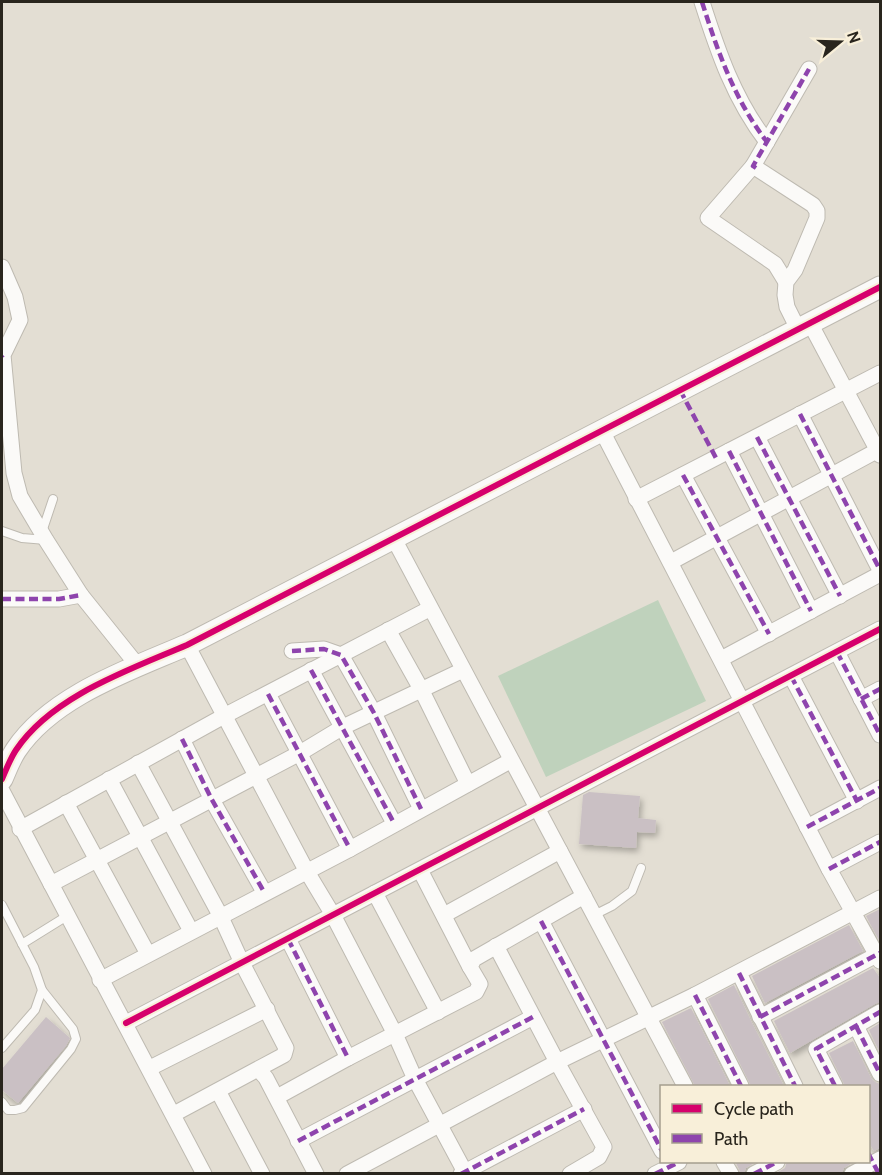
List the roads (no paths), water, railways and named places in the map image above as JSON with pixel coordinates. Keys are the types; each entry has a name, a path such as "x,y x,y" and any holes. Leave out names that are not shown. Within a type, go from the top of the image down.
{"street":[{"path":"702,2 731,85 749,119 767,142"},
{"path":"786,282 775,264 708,218 753,166 809,69"},
{"path":"671,562 832,475 880,452 804,326 788,307 785,295 786,282 795,270 817,218 817,211 813,205 753,166"},
{"path":"2,267 15,297 20,320 2,356 14,473 20,496 81,595 138,666"},
{"path":"2,779 16,750 49,714 79,695 187,645 880,287"},
{"path":"636,499 880,373"},
{"path":"721,659 840,596 880,572 800,414"},
{"path":"602,431 829,869 879,957 760,1017"},
{"path":"757,437 840,596"},
{"path":"729,451 811,611"},
{"path":"683,475 769,634"},
{"path":"394,539 429,609 510,761 538,808 684,1085"},
{"path":"2,599 59,599 81,595"},
{"path":"20,828 224,716 429,609"},
{"path":"126,1023 880,629"},
{"path":"388,630 421,689 468,784"},
{"path":"187,645 306,870 333,915 464,1173 584,1109"},
{"path":"292,651 324,649 341,655 374,713 421,809"},
{"path":"837,652 880,735"},
{"path":"311,670 394,823"},
{"path":"51,884 300,753 343,727 463,670"},
{"path":"791,676 857,801"},
{"path":"861,699 880,689"},
{"path":"268,694 350,849"},
{"path":"182,739 264,892"},
{"path":"100,980 220,915 350,849 510,761"},
{"path":"138,763 220,915 286,1048 284,1055 259,1070 174,1114"},
{"path":"109,779 191,931"},
{"path":"807,827 880,788"},
{"path":"2,791 204,1173"},
{"path":"66,803 148,954"},
{"path":"829,869 880,843"},
{"path":"444,915 560,851"},
{"path":"277,1097 476,992 480,984 420,870"},
{"path":"375,893 438,1012"},
{"path":"470,967 474,959 584,896"},
{"path":"347,1173 556,1062 696,995 880,898"},
{"path":"541,921 660,1147"},
{"path":"288,939 348,1058"},
{"path":"496,946 556,1062 604,1147 599,1157 575,1172"},
{"path":"739,973 794,1085"},
{"path":"696,995 741,1085"},
{"path":"150,1068 267,1009"},
{"path":"831,1085 816,1049 880,1012"},
{"path":"298,1141 533,1017"},
{"path":"856,1026 880,1074"},
{"path":"259,1070 277,1097 316,1173"},
{"path":"218,1091 262,1173"},
{"path":"852,1173 875,1162"},
{"path":"655,1173 672,1163"},
{"path":"754,1173 773,1163"}],"lane":[{"path":"2,531 22,538 44,537 53,499"},
{"path":"594,915 612,906 632,891 641,868"},
{"path":"2,905 34,967 42,990 73,1029 76,1039 71,1049 23,1108 8,1110 2,1102"},
{"path":"22,944 68,916"},
{"path":"2,1048 35,1010 42,990"}]}
